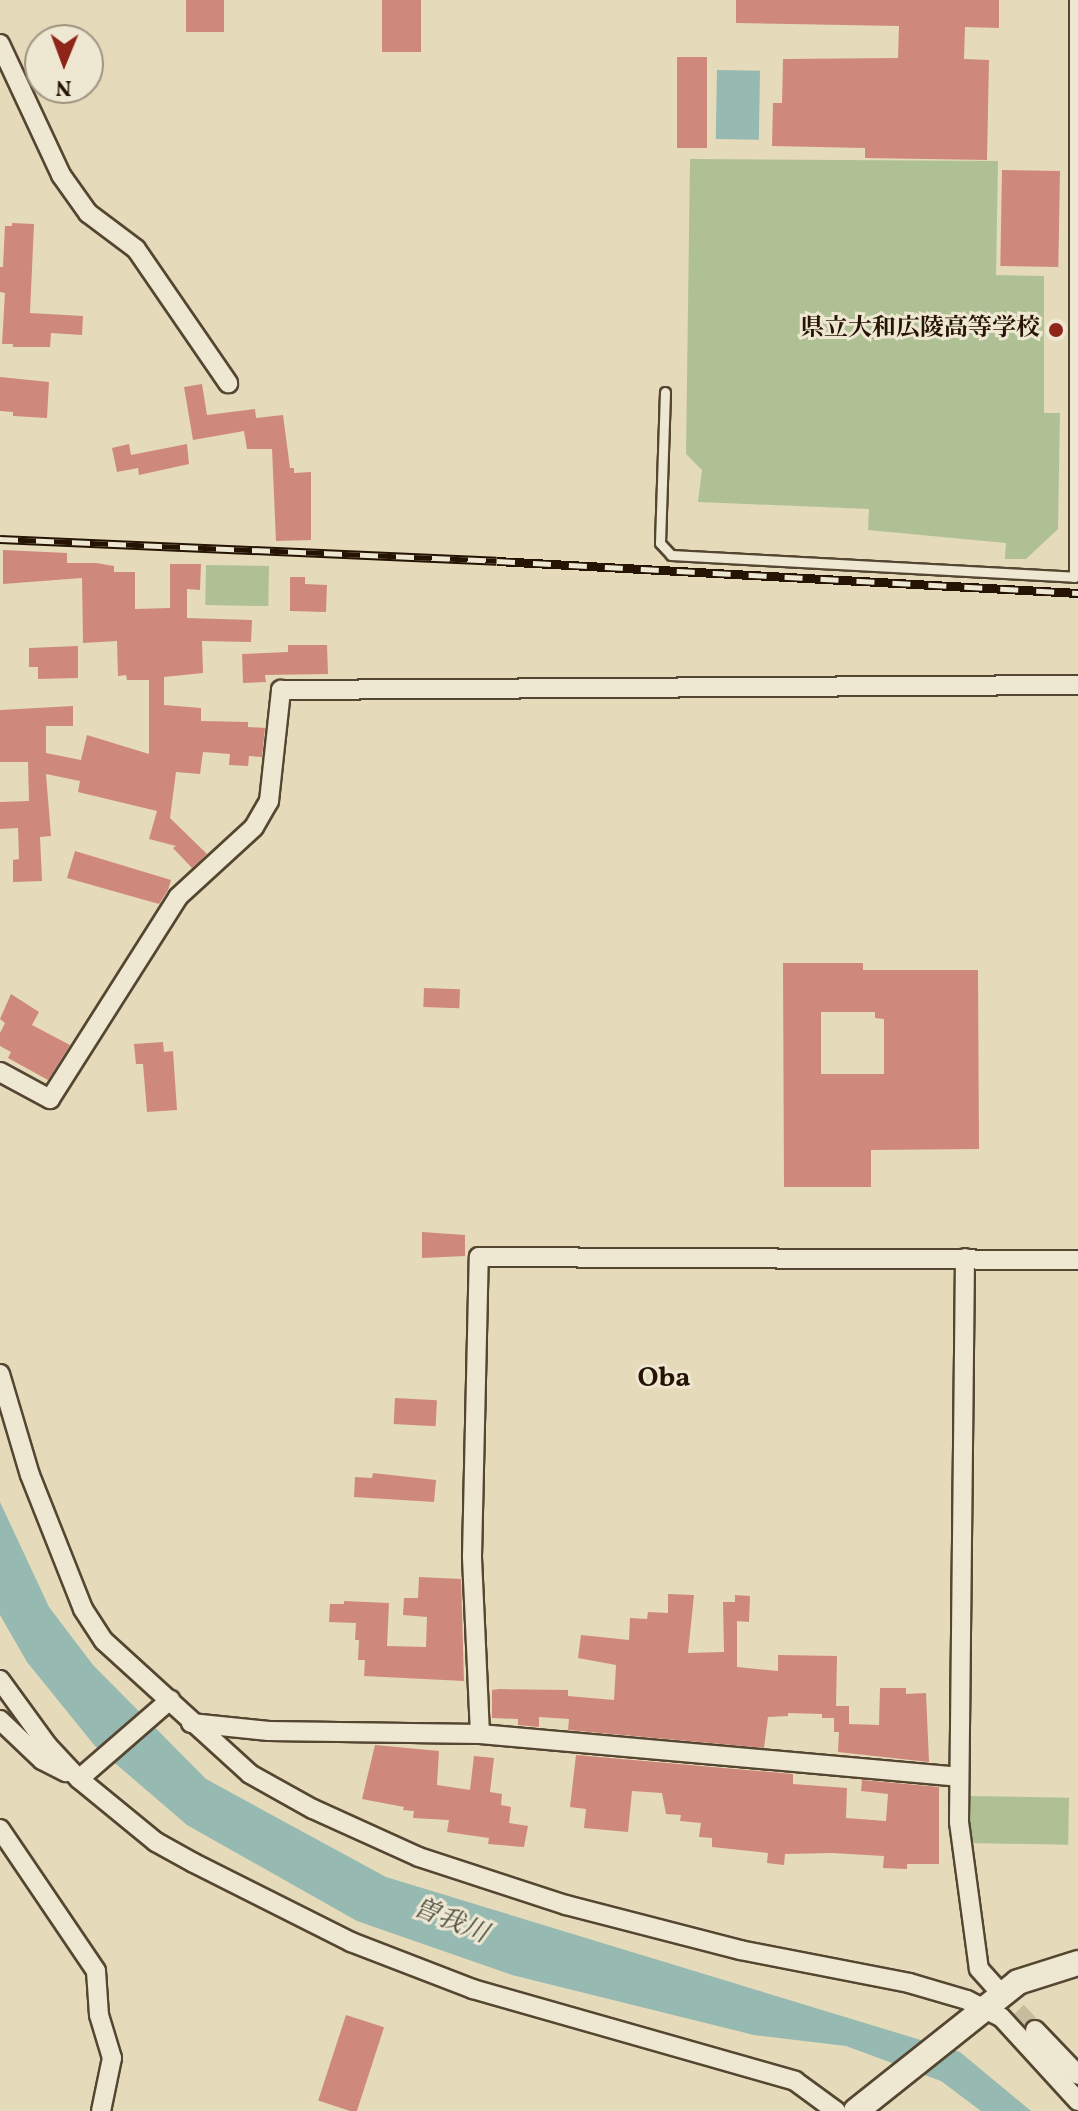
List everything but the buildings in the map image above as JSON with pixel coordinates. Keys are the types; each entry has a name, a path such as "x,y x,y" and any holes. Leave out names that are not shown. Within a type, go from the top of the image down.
{"main road":[{"path":"860,2108 986,2004 1018,1982 1078,1963"}],"street":[{"path":"0,44 61,175 88,213 136,249 228,383"},
{"path":"0,1072 50,1099 178,897 254,827 269,801 281,690 1077,685"},
{"path":"480,1734 472,1556 479,1257 1078,1260"},
{"path":"965,1258 959,1822 986,2004"},
{"path":"0,1374 30,1475 83,1609 104,1641 164,1704 250,1774 313,1809 419,1857 566,1905 740,1950 909,1983 986,2004 1078,2101"},
{"path":"0,1680 48,1746 86,1774 156,1842 351,1942 473,1989 795,2081 836,2111"},
{"path":"86,1774 164,1704"},
{"path":"0,1720 42,1760 86,1774"},
{"path":"191,1723 269,1731 480,1734 958,1777"},
{"path":"0,1829 96,1971 99,2015 112,2058 101,2111"},
{"path":"1035,2030 1078,2075"}],"lane":[{"path":"665,392 660,543 671,555 1074,577 1074,0"}],"green space":[{"path":"690,159 998,161 996,275 1044,276 1044,413 1060,413 1058,529 1026,559 1005,559 1006,543 868,530 869,509 698,502 702,470 686,454"},
{"path":"206,565 269,566 268,606 205,605"},
{"path":"968,1796 1069,1798 1068,1845 967,1843"}],"water":[{"path":"717,70 760,71 759,140 716,139"},
{"name":"曽我川","path":"0,1502 49,1607 93,1665 206,1779 386,1877 960,2052 1031,2111 981,2111 941,2081 846,2046 754,2035 512,1975 357,1921 187,1825 95,1746 27,1662 0,1615"}],"tunnel":[{"path":"999,1991 1035,2030"}],"railway":[{"path":"0,539 497,561 1078,593"}],"place":[{"name":"県立大和広陵高等学校","path":"1056,330"}],"district":[{"name":"Oba","path":"664,1379"}]}
